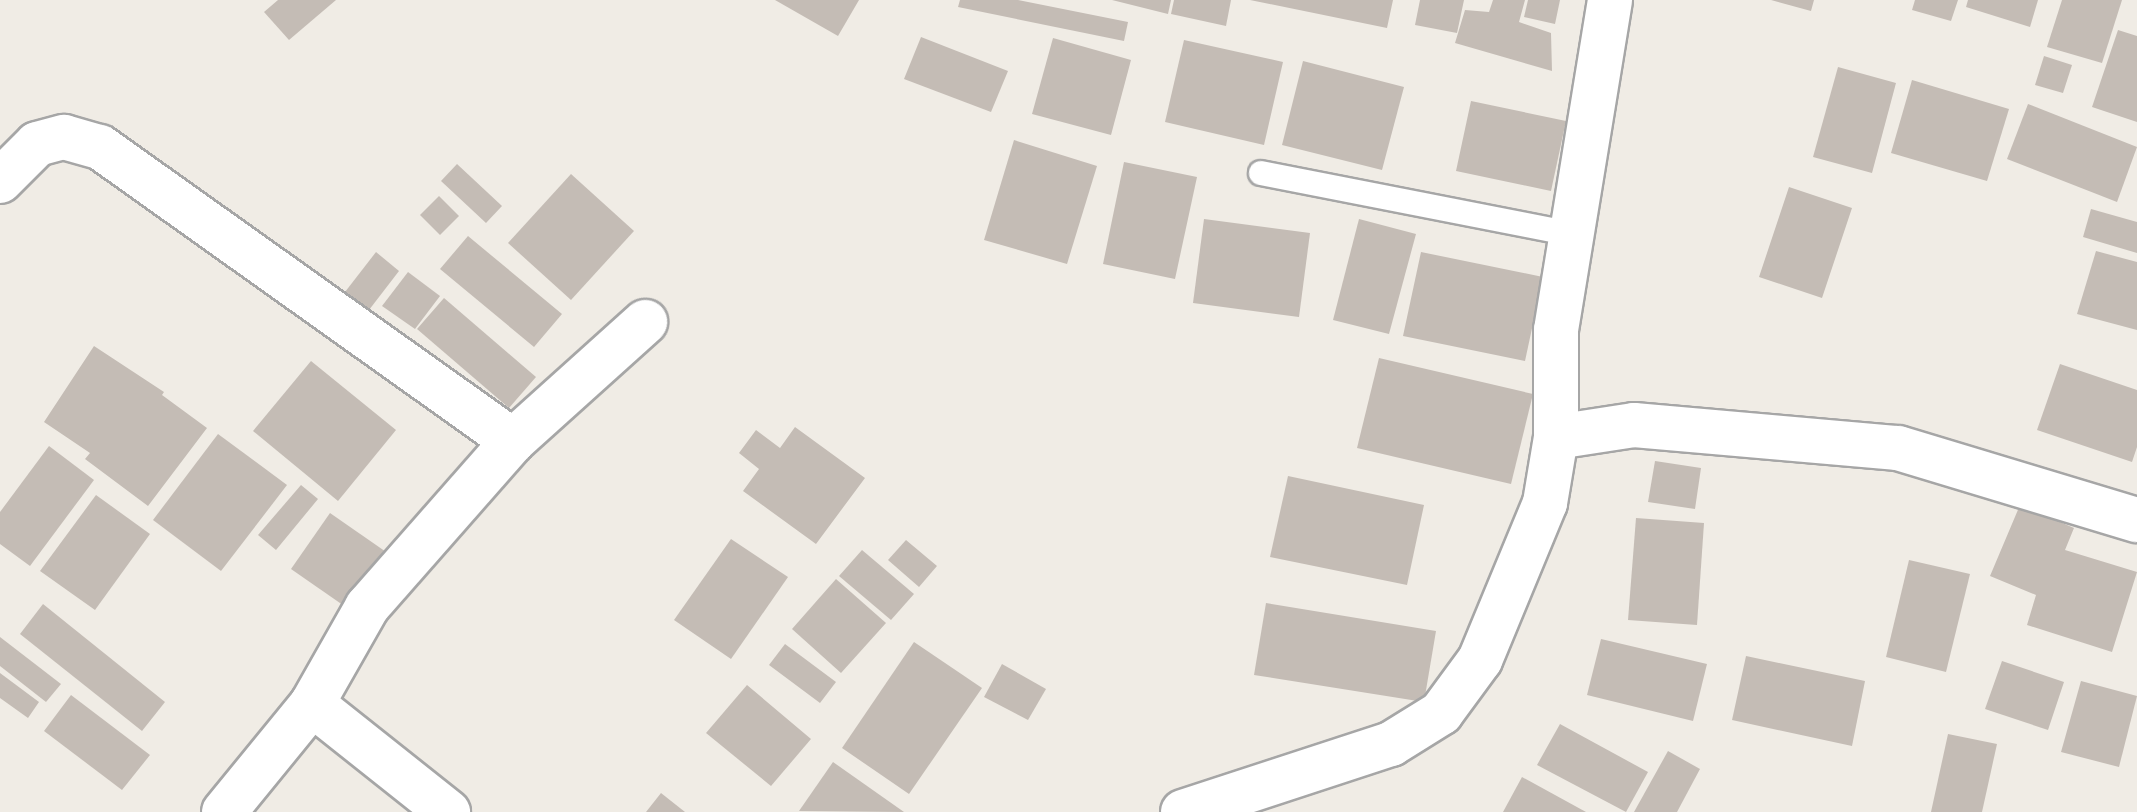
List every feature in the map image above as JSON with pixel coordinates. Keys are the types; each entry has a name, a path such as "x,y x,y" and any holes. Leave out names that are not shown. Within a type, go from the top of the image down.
{"street":[{"path":"1183,812 1391,744 1441,713 1480,660 1545,503 1556,437 1556,330 1610,0"},
{"path":"0,181 37,144 64,137 100,147 513,441"},
{"path":"224,812 312,704 367,607 513,441 645,322"},
{"path":"1556,437 1634,425 1898,448 2137,520"},
{"path":"312,704 448,812"}],"lane":[{"path":"1261,173 1572,234"}],"building":[{"path":"278,0 336,0 289,40 264,12"},
{"path":"775,0 859,0 838,36"},
{"path":"960,0 1018,0 1128,22 1124,41 958,7"},
{"path":"1112,0 1171,0 1168,14"},
{"path":"1174,0 1231,0 1226,26 1171,14"},
{"path":"1250,0 1393,0 1387,28"},
{"path":"1420,0 1464,0 1457,33 1415,25"},
{"path":"1493,0 1525,0 1519,22 1551,33 1552,71 1455,43 1465,10 1489,12"},
{"path":"1528,0 1560,0 1555,24 1524,17"},
{"path":"1771,0 1814,0 1811,11"},
{"path":"1915,0 1958,0 1951,21 1912,10"},
{"path":"1968,0 2038,0 2030,27 1966,7"},
{"path":"2062,0 2122,0 2102,63 2047,47"},
{"path":"2118,30 2137,36 2137,122 2092,107"},
{"path":"921,37 1008,71 991,112 904,79"},
{"path":"1053,38 1131,60 1111,135 1032,114"},
{"path":"1184,40 1283,62 1264,145 1165,122"},
{"path":"2044,56 2072,65 2063,93 2035,85"},
{"path":"1303,61 1404,87 1382,170 1282,145"},
{"path":"1838,67 1896,83 1872,173 1813,157"},
{"path":"1912,80 2009,109 1987,181 1891,153"},
{"path":"1471,101 1566,121 1551,191 1456,171"},
{"path":"2028,104 2137,147 2117,202 2007,159"},
{"path":"1014,140 1097,166 1067,264 984,240"},
{"path":"1124,162 1197,177 1175,279 1103,264"},
{"path":"457,164 502,206 486,223 441,181"},
{"path":"571,174 634,231 571,300 508,243"},
{"path":"1789,187 1852,208 1822,298 1759,277"},
{"path":"439,196 459,216 440,235 420,215"},
{"path":"2091,209 2137,222 2137,253 2083,237"},
{"path":"1204,219 1310,233 1299,317 1193,303"},
{"path":"1359,219 1416,234 1389,334 1333,320"},
{"path":"468,236 562,314 534,347 440,269"},
{"path":"2096,251 2137,262 2137,330 2077,314"},
{"path":"376,252 399,271 369,310 345,292"},
{"path":"1421,252 1543,277 1525,361 1403,336"},
{"path":"408,272 440,296 415,329 382,306"},
{"path":"444,298 536,377 509,408 417,329"},
{"path":"94,346 164,392 162,395 207,428 148,506 85,459 90,453 44,422"},
{"path":"1379,358 1533,394 1511,484 1357,448"},
{"path":"311,361 396,430 338,501 253,431"},
{"path":"2060,364 2137,390 2137,447 2132,462 2037,430"},
{"path":"795,427 865,478 816,544 743,491 759,469 739,453 756,430 780,448"},
{"path":"218,434 287,485 221,571 153,520"},
{"path":"49,446 94,480 30,566 0,544 0,512"},
{"path":"1655,461 1701,468 1695,509 1648,502"},
{"path":"1288,476 1424,505 1407,585 1270,557"},
{"path":"301,485 318,499 276,550 258,535"},
{"path":"96,495 150,534 95,610 40,571"},
{"path":"2020,505 2074,528 2065,550 2137,572 2112,652 2027,625 2036,595 1990,576"},
{"path":"330,513 389,554 350,610 291,569"},
{"path":"1636,518 1704,523 1697,625 1628,620"},
{"path":"731,539 788,577 731,659 674,620"},
{"path":"906,540 937,566 919,587 888,560"},
{"path":"862,550 914,594 891,620 839,576"},
{"path":"1909,560 1970,574 1946,672 1886,657"},
{"path":"836,579 886,623 841,673 792,629"},
{"path":"1266,603 1436,631 1424,702 1254,675"},
{"path":"43,604 165,702 142,731 20,634"},
{"path":"0,637 61,684 46,702 0,666"},
{"path":"1601,639 1707,664 1693,721 1587,695"},
{"path":"914,642 982,688 909,794 842,748"},
{"path":"785,644 836,682 820,703 769,665"},
{"path":"1746,656 1865,681 1852,746 1732,720"},
{"path":"2002,661 2064,682 2048,730 1985,709"},
{"path":"1002,664 1046,689 1028,720 984,697"},
{"path":"0,673 39,702 28,718 0,698"},
{"path":"2081,681 2137,696 2119,767 2061,752"},
{"path":"747,685 811,739 771,786 706,733"},
{"path":"71,695 150,755 122,790 44,731"},
{"path":"1560,724 1648,772 1626,812 1537,765"},
{"path":"1948,734 1997,744 1982,812 1931,812"},
{"path":"1668,751 1700,769 1677,812 1634,812"},
{"path":"833,762 904,812 799,811"},
{"path":"1522,777 1586,812 1503,812"},
{"path":"661,793 685,812 646,812"}]}
